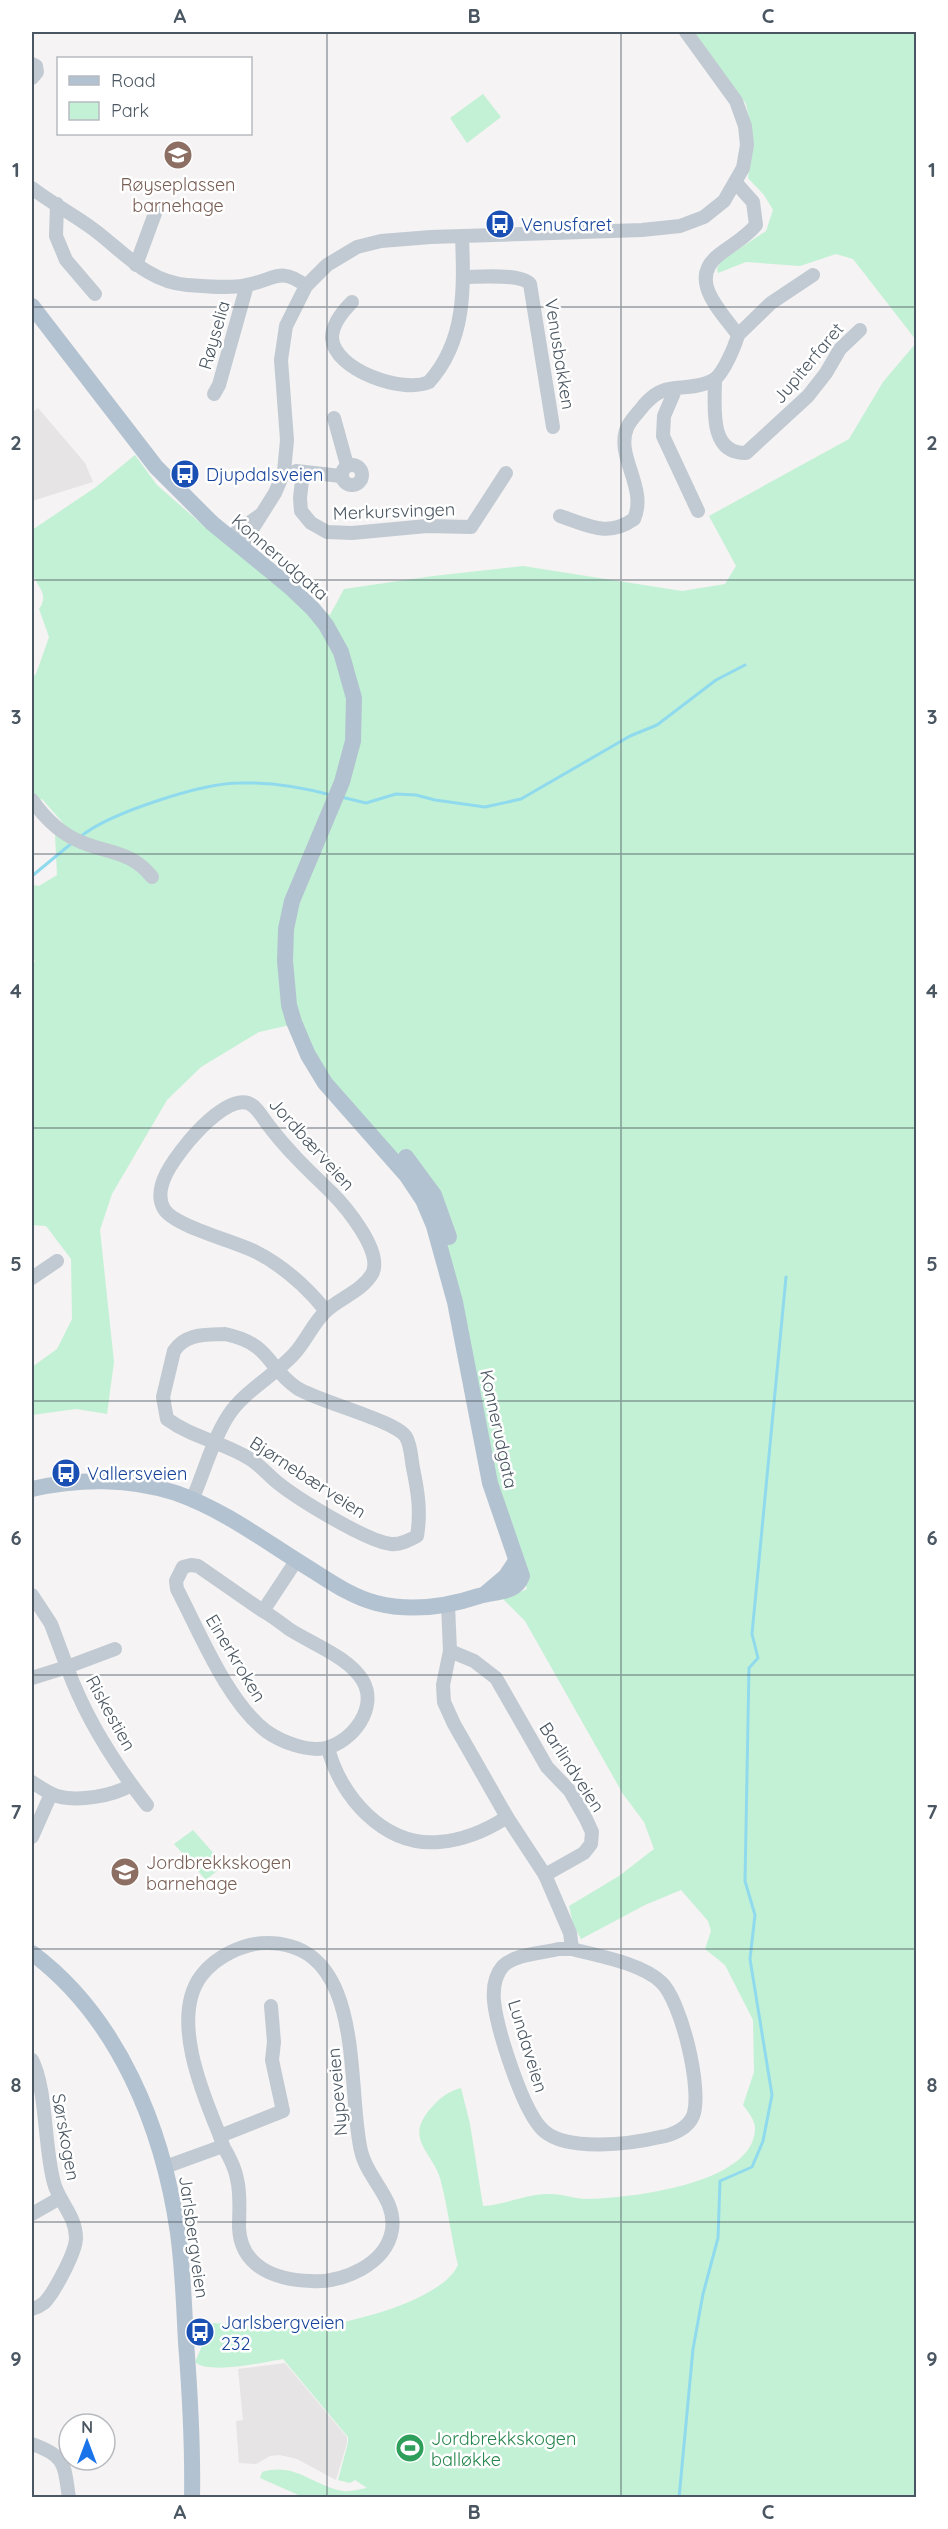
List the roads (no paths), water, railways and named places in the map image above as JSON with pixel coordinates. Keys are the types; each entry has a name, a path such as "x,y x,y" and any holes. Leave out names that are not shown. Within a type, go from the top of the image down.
{"main road":[{"name":"Konnerudgata","path":"32,306 156,466 193,505 313,609 326,625 341,652 350,679 354,712 352,748 342,782 292,901 286,929 285,969 294,1022 308,1055 325,1083 407,1176 423,1200 438,1238 455,1302 490,1483 516,1561 506,1576 483,1595 448,1605"},
{"path":"32,1489 74,1481 114,1482 158,1488 192,1500 235,1522 344,1590 378,1604 411,1608 448,1605"},
{"name":"Jarlsbergveien","path":"32,1953 78,1995 113,2045 142,2102 165,2167 178,2235 183,2289 191,2423 192,2498"}],"street":[{"path":"235,542 259,516 275,493 284,468 287,440 281,376 282,337 292,311 306,286 327,265 363,245 396,240 642,230 680,226 704,217 717,208 736,183 743,168 747,146 743,118 736,101 686,32"},
{"path":"32,64 36,66 37,72 32,78"},
{"path":"736,183 753,202 756,225 712,260 706,268 704,280 707,291 738,335"},
{"path":"32,188 94,230 136,265 163,280 184,285 248,285 277,275 294,278 306,286"},
{"path":"57,204 56,236 66,260 95,294"},
{"path":"136,265 157,208"},
{"path":"352,302 334,328 332,339 335,350 340,356 374,378 406,385 429,382 435,376 457,335 463,306 462,236"},
{"path":"560,516 596,528 612,529 620,529 634,519 639,501 624,443 627,428 648,401 663,389 700,384 715,379 734,348 738,335 771,303 813,275"},
{"name":"Venusbakken","path":"464,277 528,280 553,427"},
{"name":"Røyselia","path":"214,394 219,385 248,285"},
{"name":"Jupiterfaret","path":"715,379 718,436 724,446 734,453 746,453 808,396 826,373 840,349 860,330"},
{"path":"676,388 664,416 663,436 698,511"},
{"path":"284,468 303,472 344,471 334,418"},
{"name":"Merkursvingen","path":"303,472 301,511 319,529 339,533 427,526 471,527 506,473"},
{"path":"32,800 43,814 68,835 82,843 128,856 142,865 152,877"},
{"name":"Jordbærveien","path":"247,1103 255,1108 291,1153 344,1205 367,1240 374,1267 372,1274 353,1292 326,1311 309,1289 276,1264 237,1243 176,1219 164,1209 161,1190 172,1163 207,1122 229,1106 247,1103"},
{"path":"32,1278 57,1261"},
{"path":"192,1500 228,1416 302,1346 326,1311"},
{"path":"216,1444 180,1429 168,1419 165,1412 165,1386 174,1351 179,1344 191,1336 199,1335 225,1334 241,1337 264,1351 278,1368"},
{"name":"Bjørnebærveien","path":"216,1444 250,1459 291,1492 378,1541 401,1544 417,1536 420,1502 406,1437 400,1430 386,1422 313,1397 294,1386 278,1368"},
{"path":"263,1611 296,1561"},
{"name":"Einerkroken","path":"191,1564 198,1566 263,1611 349,1666 364,1682 367,1692 364,1717 348,1737 328,1748 304,1747 267,1732 249,1715 202,1641 177,1590 178,1573 183,1567 191,1564"},
{"path":"32,1594 51,1624 67,1667 115,1649"},
{"path":"448,1605 450,1651 442,1685 444,1702 454,1724 507,1816 545,1875 570,1933 572,1949"},
{"name":"Barlindveien","path":"450,1651 474,1660 496,1678 547,1767 570,1791 592,1832 591,1845 584,1853 545,1875"},
{"name":"Riskestien","path":"32,1678 67,1667 92,1724 131,1785 147,1804"},
{"path":"328,1748 340,1779 360,1808 384,1827 406,1838 438,1842 460,1838 483,1830 507,1816"},
{"path":"32,1782 59,1797 89,1797 120,1792 131,1785"},
{"path":"32,1837 51,1794"},
{"name":"Nypeveien","path":"258,1943 290,1945 304,1951 326,1971 342,2008 353,2060 356,2125 362,2155 388,2201 392,2218 392,2231 387,2243 366,2266 336,2279 304,2281 267,2274 251,2260 241,2242 238,2179 222,2141 205,2100 194,2062 189,2028 192,1992 205,1970 229,1953 258,1943"},
{"name":"Lundaveien","path":"559,1949 572,1949 649,1972 663,1984 672,1997 689,2054 695,2087 694,2112 684,2127 670,2135 652,2139 626,2143 583,2143 564,2140 545,2132 536,2121 515,2076 505,2046 494,2001 494,1986 498,1973 513,1960 559,1949"},
{"path":"165,2167 283,2111 272,2060 274,2042 271,2006"},
{"name":"Sørskogen","path":"32,2060 39,2084 52,2176 60,2198 75,2223 74,2252 45,2302 32,2309"},
{"path":"32,2214 60,2198"},
{"path":"32,2444 47,2449 59,2457 65,2466 69,2498"}],"waterway":[{"path":"341,797 366,803 396,794 416,795 485,807 521,799 630,736 657,725 716,680 745,665"},
{"path":"80,837 112,818 133,809 180,794 223,784 275,784 331,795"},
{"path":"32,876 72,843"},
{"path":"679,2498 693,2349 703,2294 718,2238 720,2181 752,2167 763,2141 772,2095 750,1959 755,1915 745,1881 749,1668 758,1658 752,1634 786,1277"}],"place":[{"name":"Røyseplassen barnehage","path":"178,155"},
{"name":"Venusfaret","path":"500,224"},
{"name":"Djupdalsveien","path":"185,474"},
{"name":"Vallersveien","path":"66,1473"},
{"name":"Jordbrekkskogen barnehage","path":"125,1872"},
{"name":"Jarlsbergveien 232","path":"200,2332"},
{"name":"Jordbrekkskogen balløkke","path":"410,2448"}]}
